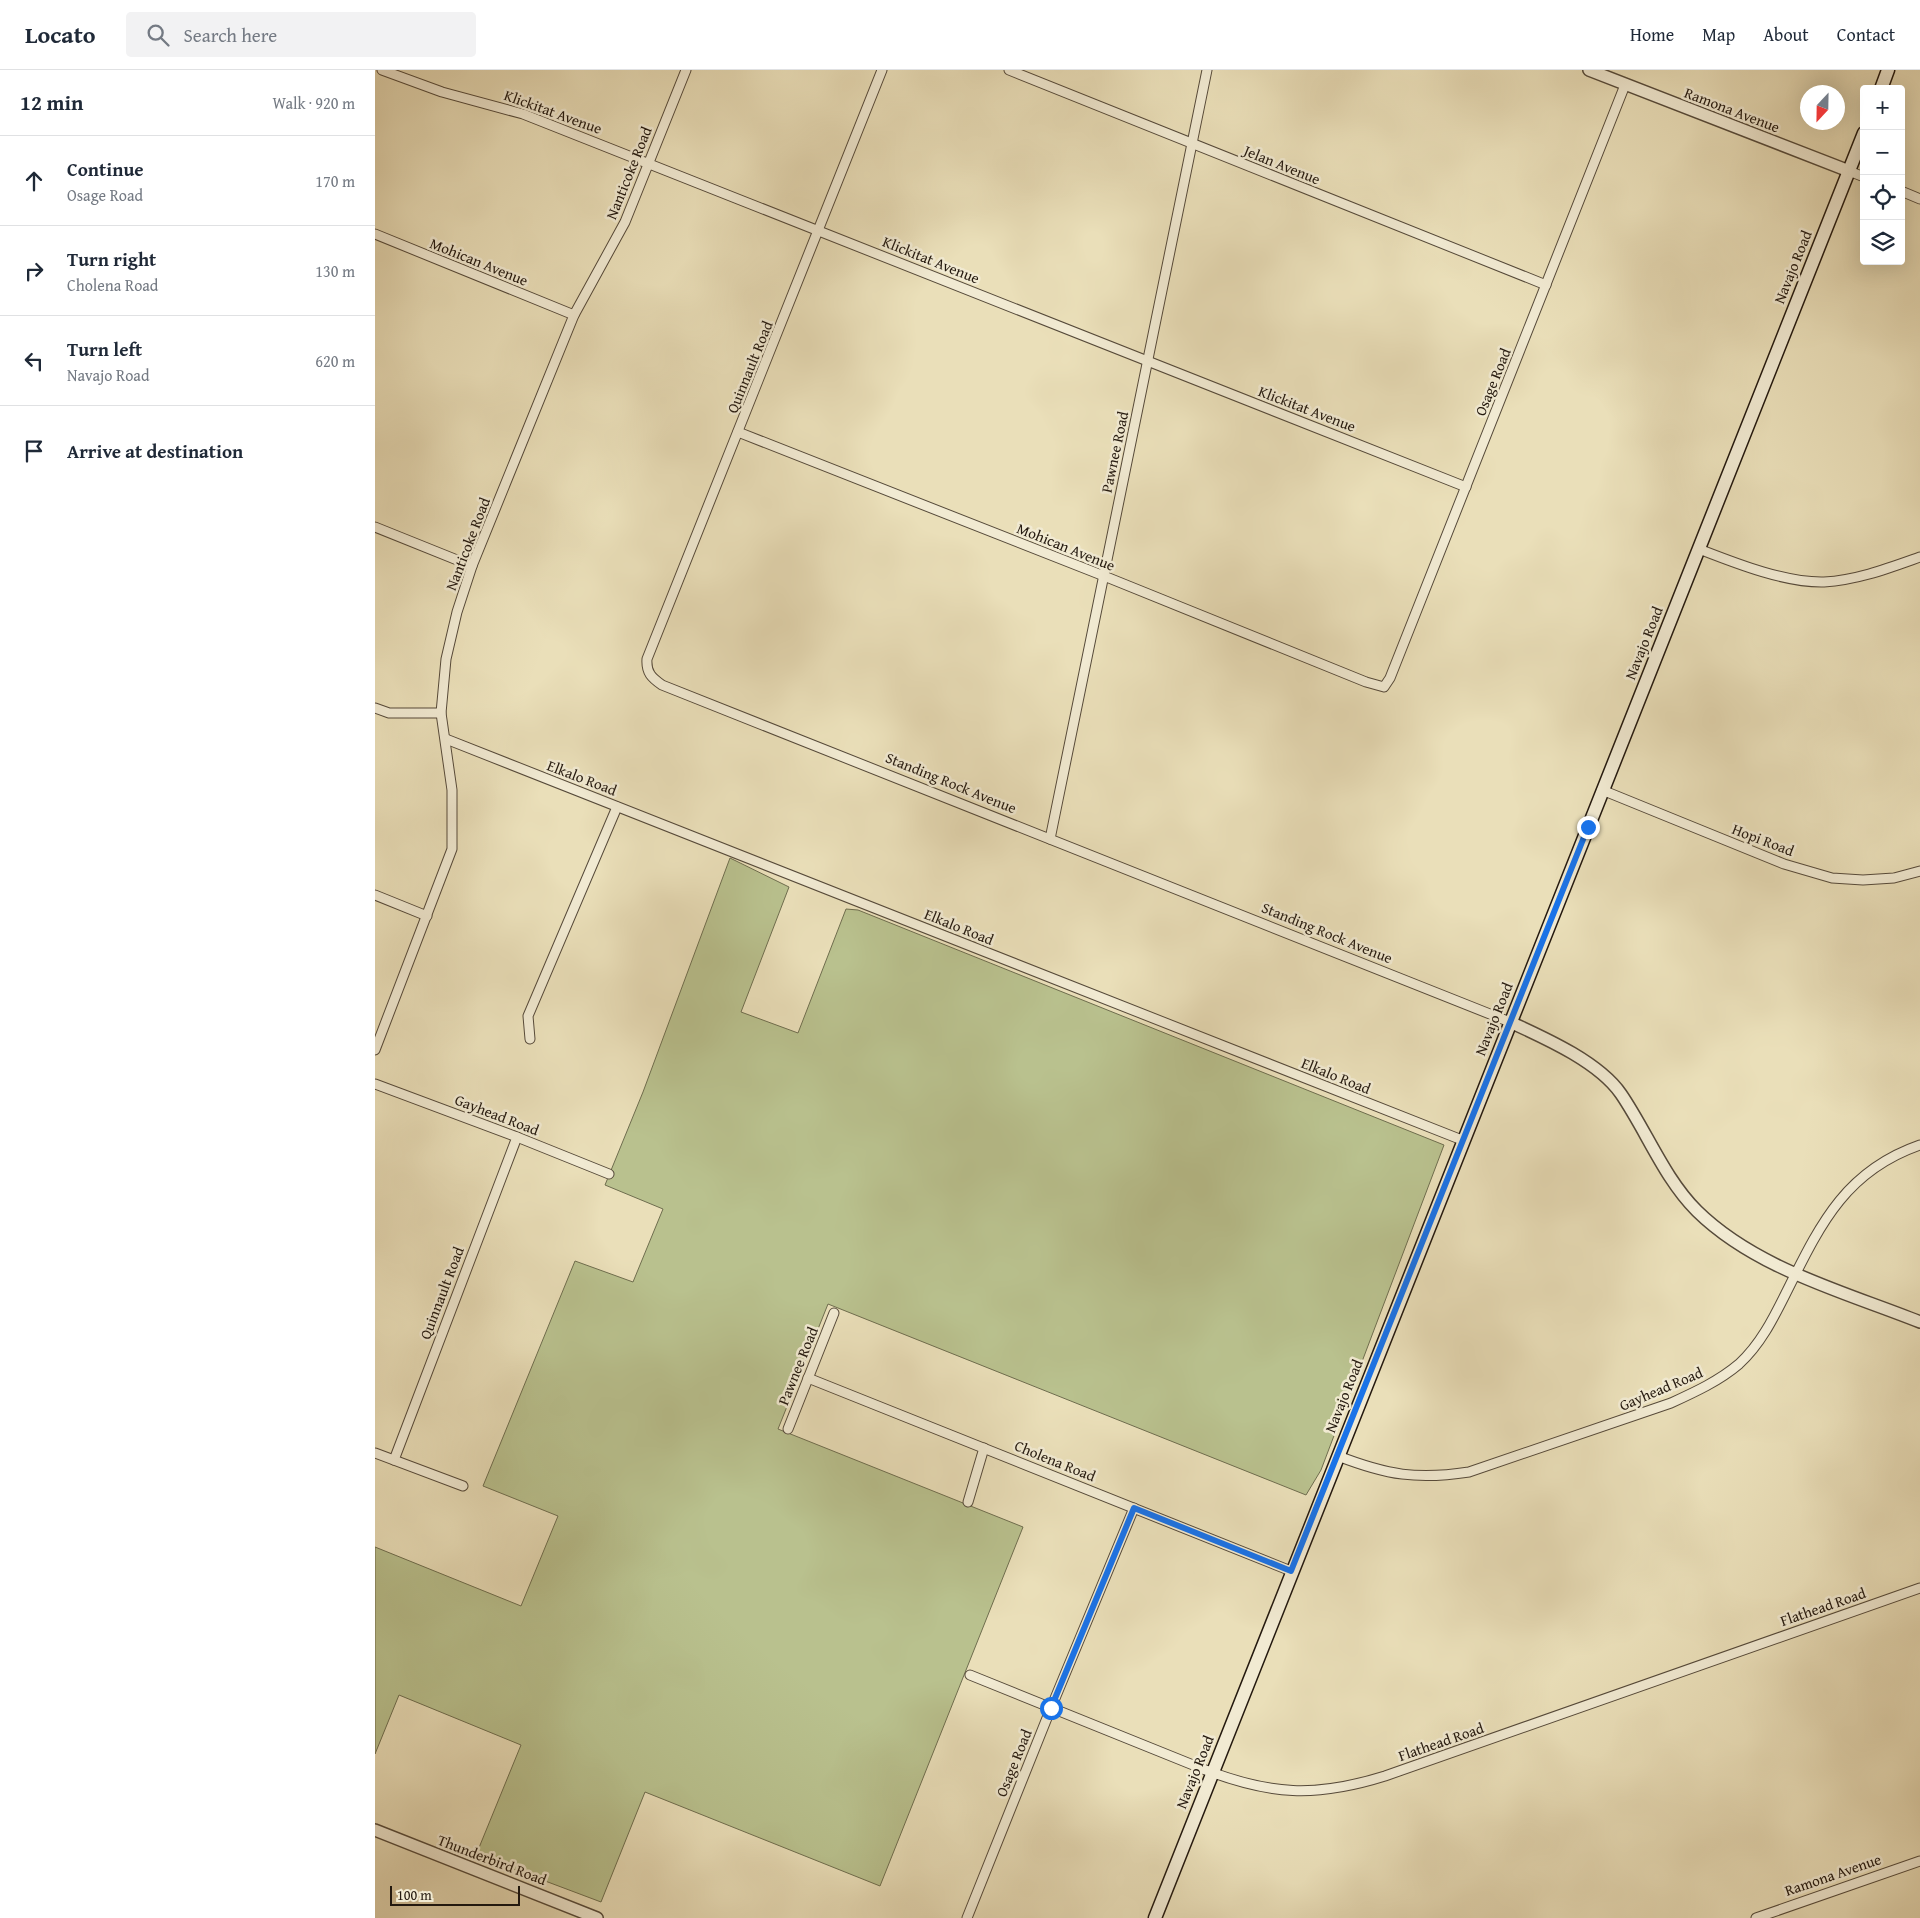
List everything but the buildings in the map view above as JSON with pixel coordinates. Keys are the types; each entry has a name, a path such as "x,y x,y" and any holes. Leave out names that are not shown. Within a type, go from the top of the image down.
{"main road":[{"path":"1882,85 1888,70"},
{"name":"Navajo Road","path":"1155,1918 1291,1571 1860,143"}],"street":[{"name":"Klickitat Avenue","path":"382,70 442,92 523,114 1466,487"},
{"name":"Nanticoke Road","path":"375,1050 452,849 452,790 441,713 447,659 457,612 472,566 574,315 619,236 686,70"},
{"name":"Quinnault Road","path":"649,674 647,659 882,70"},
{"name":"Jelan Avenue","path":"1009,70 1546,285"},
{"name":"Pawnee Road","path":"1050,839 1207,70"},
{"name":"Ramona Avenue","path":"1589,70 1860,175"},
{"name":"Osage Road","path":"1384,687 1390,678 1625,85"},
{"path":"1905,193 1920,199"},
{"name":"Mohican Avenue","path":"375,234 574,315"},
{"name":"Mohican Avenue","path":"738,432 1104,576 1366,682 1384,687"},
{"path":"375,527 472,566"},
{"path":"1699,549 1754,569 1791,578 1822,582 1849,579 1920,557"},
{"name":"Standing Rock Avenue","path":"649,674 662,685 1510,1022 1573,1053 1601,1074 1620,1092 1668,1174 1697,1210 1723,1233 1747,1250 1796,1274 1920,1322"},
{"path":"375,708 389,713 441,713"},
{"name":"Elkalo Road","path":"446,739 1463,1140"},
{"name":"Hopi Road","path":"1602,790 1784,864 1832,878 1863,880 1894,878 1920,871"},
{"path":"530,1039 528,1016 617,807"},
{"path":"375,896 427,916"},
{"name":"Gayhead Road","path":"375,1084 517,1136 609,1174"},
{"name":"Quinnault Road","path":"394,1460 517,1136"},
{"name":"Gayhead Road","path":"1338,1456 1386,1472 1413,1476 1439,1477 1469,1472 1671,1403 1720,1378 1740,1363 1773,1321 1819,1229 1853,1184 1888,1159 1920,1145"},
{"name":"Pawnee Road","path":"787,1429 834,1313"},
{"name":"Cholena Road","path":"808,1378 1291,1571"},
{"path":"967,1502 984,1448"},
{"path":"375,1453 463,1486"},
{"name":"Osage Road","path":"967,1918 1134,1508"},
{"name":"Flathead Road","path":"970,1675 1213,1773 1261,1788 1297,1792 1333,1790 1359,1785 1920,1588"},
{"name":"Thunderbird Road","path":"375,1830 597,1918"},
{"name":"Ramona Avenue","path":"1756,1918 1920,1860"}],"green space":[{"path":"730,858 789,887 741,1012 798,1033 846,909 858,910 1444,1145 1321,1470 1306,1495 828,1304 778,1429 1023,1527 880,1886 645,1792 601,1902 476,1855 521,1745 399,1695 375,1754 375,1547 521,1606 558,1516 483,1486 575,1261 633,1282 663,1209 605,1185 643,1092"}],"route":[{"path":"1051,1708 1134,1508 1291,1571 1588,827"}]}
